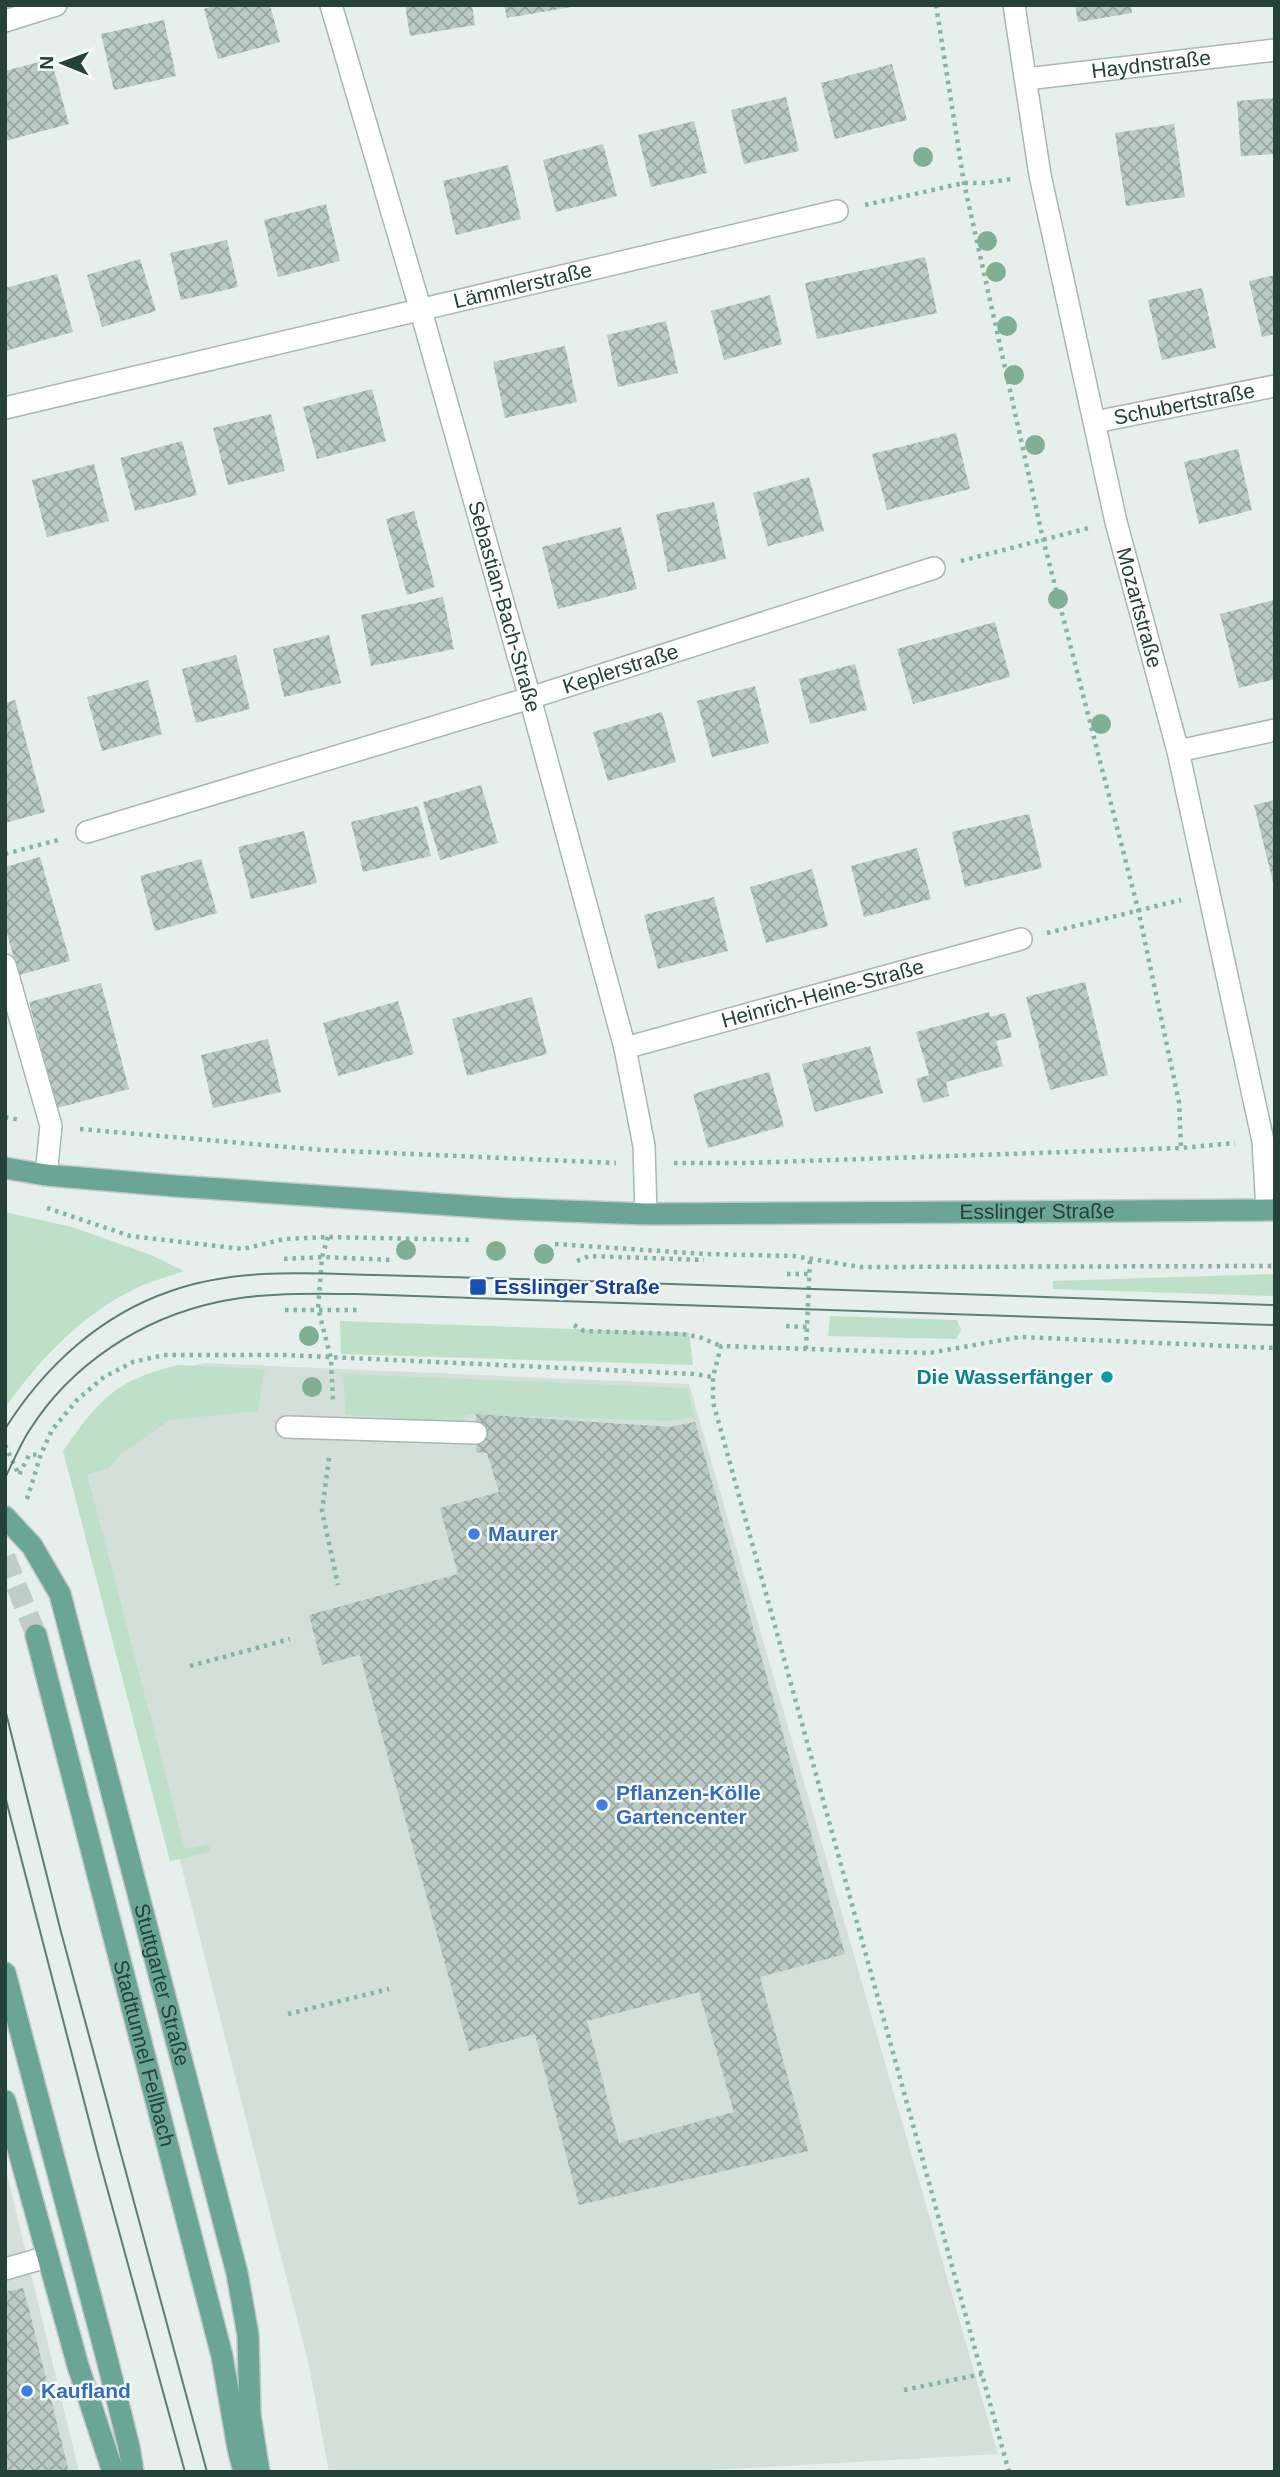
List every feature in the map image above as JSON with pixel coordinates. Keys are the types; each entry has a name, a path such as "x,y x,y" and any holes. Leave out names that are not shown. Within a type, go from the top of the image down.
{"main road":[{"name":"Esslinger Straße","path":"5,1168 244,1191 511,1209 646,1214 1271,1210"},
{"name":"Stuttgarter Straße","path":"15,1512 60,1594 237,2273 248,2335 250,2415 259,2472"},
{"name":"Stadttunnel Fellbach","path":"36,1635 222,2356 237,2448 244,2472"},
{"path":"5,1973 106,2355 133,2472"},
{"path":"5,2101 78,2366 113,2472"}],"street":[{"path":"5,21 56,5"},
{"name":"Sebastian-Bach-Straße","path":"331,5 421,311 625,1048 645,1146 646,1214"},
{"name":"Mozartstraße","path":"1014,5 1041,175 1116,522 1178,751 1210,894 1263,1141 1271,1210"},
{"name":"Haydnstraße","path":"1026,79 1275,50"},
{"name":"Lämmlerstraße","path":"5,408 837,211"},
{"name":"Schubertstraße","path":"1095,422 1275,386"},
{"name":"Keplerstraße","path":"87,832 530,698 934,568"},
{"path":"1178,751 1275,730"},
{"name":"Heinrich-Heine-Straße","path":"625,1048 1021,939"},
{"path":"5,965 51,1126 46,1174"},
{"path":"287,1427 476,1433"},
{"path":"5,2269 47,2257"}],"path":[{"path":"936,5 964,183 1043,539 1138,909 1179,1102 1181,1147"},
{"path":"837,211 964,183 986,183 1041,175"},
{"path":"934,568 1116,522"},
{"path":"5,854 87,832"},
{"path":"1021,939 1210,894"},
{"path":"46,1208 130,1236 243,1249 284,1239 328,1237 486,1240"},
{"path":"318,1308 322,1258 328,1237"},
{"path":"554,1244 705,1254 794,1256 860,1267 1275,1266"},
{"path":"577,1261 589,1256 704,1260"},
{"path":"284,1259 394,1260"},
{"path":"806,1349 810,1259"},
{"path":"787,1274 809,1274"},
{"path":"285,1310 360,1310"},
{"path":"574,1325 584,1331 682,1334 699,1337 721,1346 806,1349 929,1353 1020,1336 1275,1348"},
{"path":"786,1326 807,1326"},
{"path":"721,1346 713,1377 713,1402 1009,2472"},
{"path":"15,1512 52,1430 77,1399 104,1377 133,1362 164,1355 286,1356 713,1377"},
{"path":"5,1445 19,1475 29,1455 41,1454"},
{"path":"190,1667 290,1639"},
{"path":"288,2014 389,1989"},
{"path":"904,2389 982,2374"}],"shaded area":[{"path":"204,1363 689,1384 998,2454 676,2472 329,2472 309,2366 76,1453 152,1376"},
{"name":"Kaufland","path":"5,2166 79,2472 5,2472"}],"green space":[{"path":"5,1212 72,1227 151,1255 184,1271 143,1285 102,1308 49,1354 5,1408"},
{"path":"1275,1274 1275,1296 1053,1289 1053,1281"},
{"path":"830,1316 957,1320 961,1330 956,1339 828,1336"},
{"path":"340,1321 689,1333 693,1365 341,1354"},
{"path":"178,1365 265,1369 258,1411 170,1420 121,1454 108,1469 87,1474 185,1849 208,1844 211,1852 170,1861 63,1451 88,1417 111,1394 138,1378"},
{"path":"343,1374 687,1388 695,1417 667,1421 466,1414 463,1422 346,1415"}],"building":[{"path":"216,5 270,5 280,42 218,59 204,9"},
{"path":"405,5 472,5 475,25 410,36"},
{"path":"504,5 571,5 571,7 507,18"},
{"path":"1075,5 1131,5 1132,13 1078,22"},
{"path":"164,20 176,76 114,90 101,34"},
{"path":"51,59 69,124 5,141 5,71"},
{"path":"892,64 907,120 835,139 821,83"},
{"path":"786,97 799,151 744,164 731,110"},
{"path":"1275,98 1275,154 1241,156 1237,101"},
{"path":"694,121 707,173 651,187 638,135"},
{"path":"1174,124 1185,197 1126,206 1115,133"},
{"path":"603,144 617,196 556,212 543,160"},
{"path":"508,165 521,219 456,235 443,181"},
{"path":"326,204 340,261 278,277 264,220"},
{"path":"227,240 238,287 181,300 170,253"},
{"path":"925,257 937,313 817,339 805,283"},
{"path":"140,259 156,311 102,327 87,275"},
{"path":"57,274 73,332 5,351 5,288"},
{"path":"1275,275 1275,334 1262,337 1249,281"},
{"path":"1202,288 1216,348 1162,360 1148,300"},
{"path":"770,295 782,344 724,360 711,311"},
{"path":"666,321 678,373 618,387 607,335"},
{"path":"565,346 577,402 505,418 493,362"},
{"path":"372,389 386,441 317,459 303,407"},
{"path":"271,414 285,471 228,485 213,428"},
{"path":"956,433 970,489 887,510 872,454"},
{"path":"182,441 197,495 135,511 120,458"},
{"path":"1238,449 1252,510 1199,524 1184,462"},
{"path":"94,464 109,521 47,537 32,480"},
{"path":"809,477 824,531 768,546 753,493"},
{"path":"714,502 726,559 668,572 656,514"},
{"path":"414,511 435,587 407,595 386,519"},
{"path":"621,527 637,589 558,609 542,547"},
{"path":"443,597 454,649 371,666 361,615"},
{"path":"1274,600 1275,679 1239,688 1220,614"},
{"path":"995,622 1010,677 913,704 897,649"},
{"path":"329,635 341,683 284,697 273,649"},
{"path":"236,655 250,709 196,723 182,669"},
{"path":"855,664 867,710 810,724 799,679"},
{"path":"148,680 162,734 102,751 87,697"},
{"path":"755,686 769,743 712,757 697,701"},
{"path":"15,700 45,812 5,823 5,703"},
{"path":"662,712 676,762 608,781 593,732"},
{"path":"481,785 498,843 440,860 423,802"},
{"path":"1275,800 1275,886 1274,886 1254,805"},
{"path":"418,806 431,856 363,872 351,822"},
{"path":"1029,814 1042,868 965,887 952,832"},
{"path":"304,831 317,883 251,899 238,847"},
{"path":"917,848 931,899 864,917 851,866"},
{"path":"40,857 70,961 19,975 5,927 5,867"},
{"path":"201,859 217,913 155,931 140,876"},
{"path":"812,869 828,926 766,943 750,887"},
{"path":"714,897 728,951 658,969 644,915"},
{"path":"1085,982 1108,1075 1050,1090 1026,997"},
{"path":"101,983 129,1089 57,1108 29,1002"},
{"path":"532,997 547,1054 467,1076 452,1019"},
{"path":"398,1001 414,1054 338,1076 323,1023"},
{"path":"989,1012 990,1017 1005,1013 1012,1037 996,1041 1003,1066 946,1082 949,1096 923,1103 916,1079 929,1075 916,1032"},
{"path":"268,1039 281,1092 213,1108 201,1055"},
{"path":"870,1046 883,1093 815,1112 802,1064"},
{"path":"769,1072 784,1126 708,1148 693,1094"},
{"name":"Pflanzen-Kölle Gartencenter","path":"476,1414 670,1427 695,1422 845,1954 760,1977 808,2151 579,2205 535,2034 469,2051 360,1655 322,1665 309,1615 458,1574 440,1508 499,1492 487,1453 476,1452","holes":["699,1992 734,2112 619,2143 587,2021"]},
{"name":"Kaufland","path":"23,2288 69,2472 5,2472 5,2292"}],"tunnel":[{"path":"5,1557 36,1635"}],"tram line":[{"path":"5,1429 20,1406 56,1364 98,1329 121,1314 171,1291 246,1275 324,1273 534,1279 1275,1305"},
{"path":"5,1478 26,1436 46,1407 87,1365 111,1347 162,1319 190,1309 252,1297 356,1294 1275,1325"},
{"path":"5,1709 61,1932 207,2472"},
{"path":"5,1796 98,2155 185,2472"}],"place":[{"name":"Esslinger Straße","path":"478,1287"},
{"name":"Die Wasserfänger","path":"1107,1377"},
{"name":"Maurer","path":"474,1534"},
{"name":"Pflanzen-Kölle Gartencenter","path":"602,1805"},
{"name":"Kaufland","path":"27,2391"}]}
